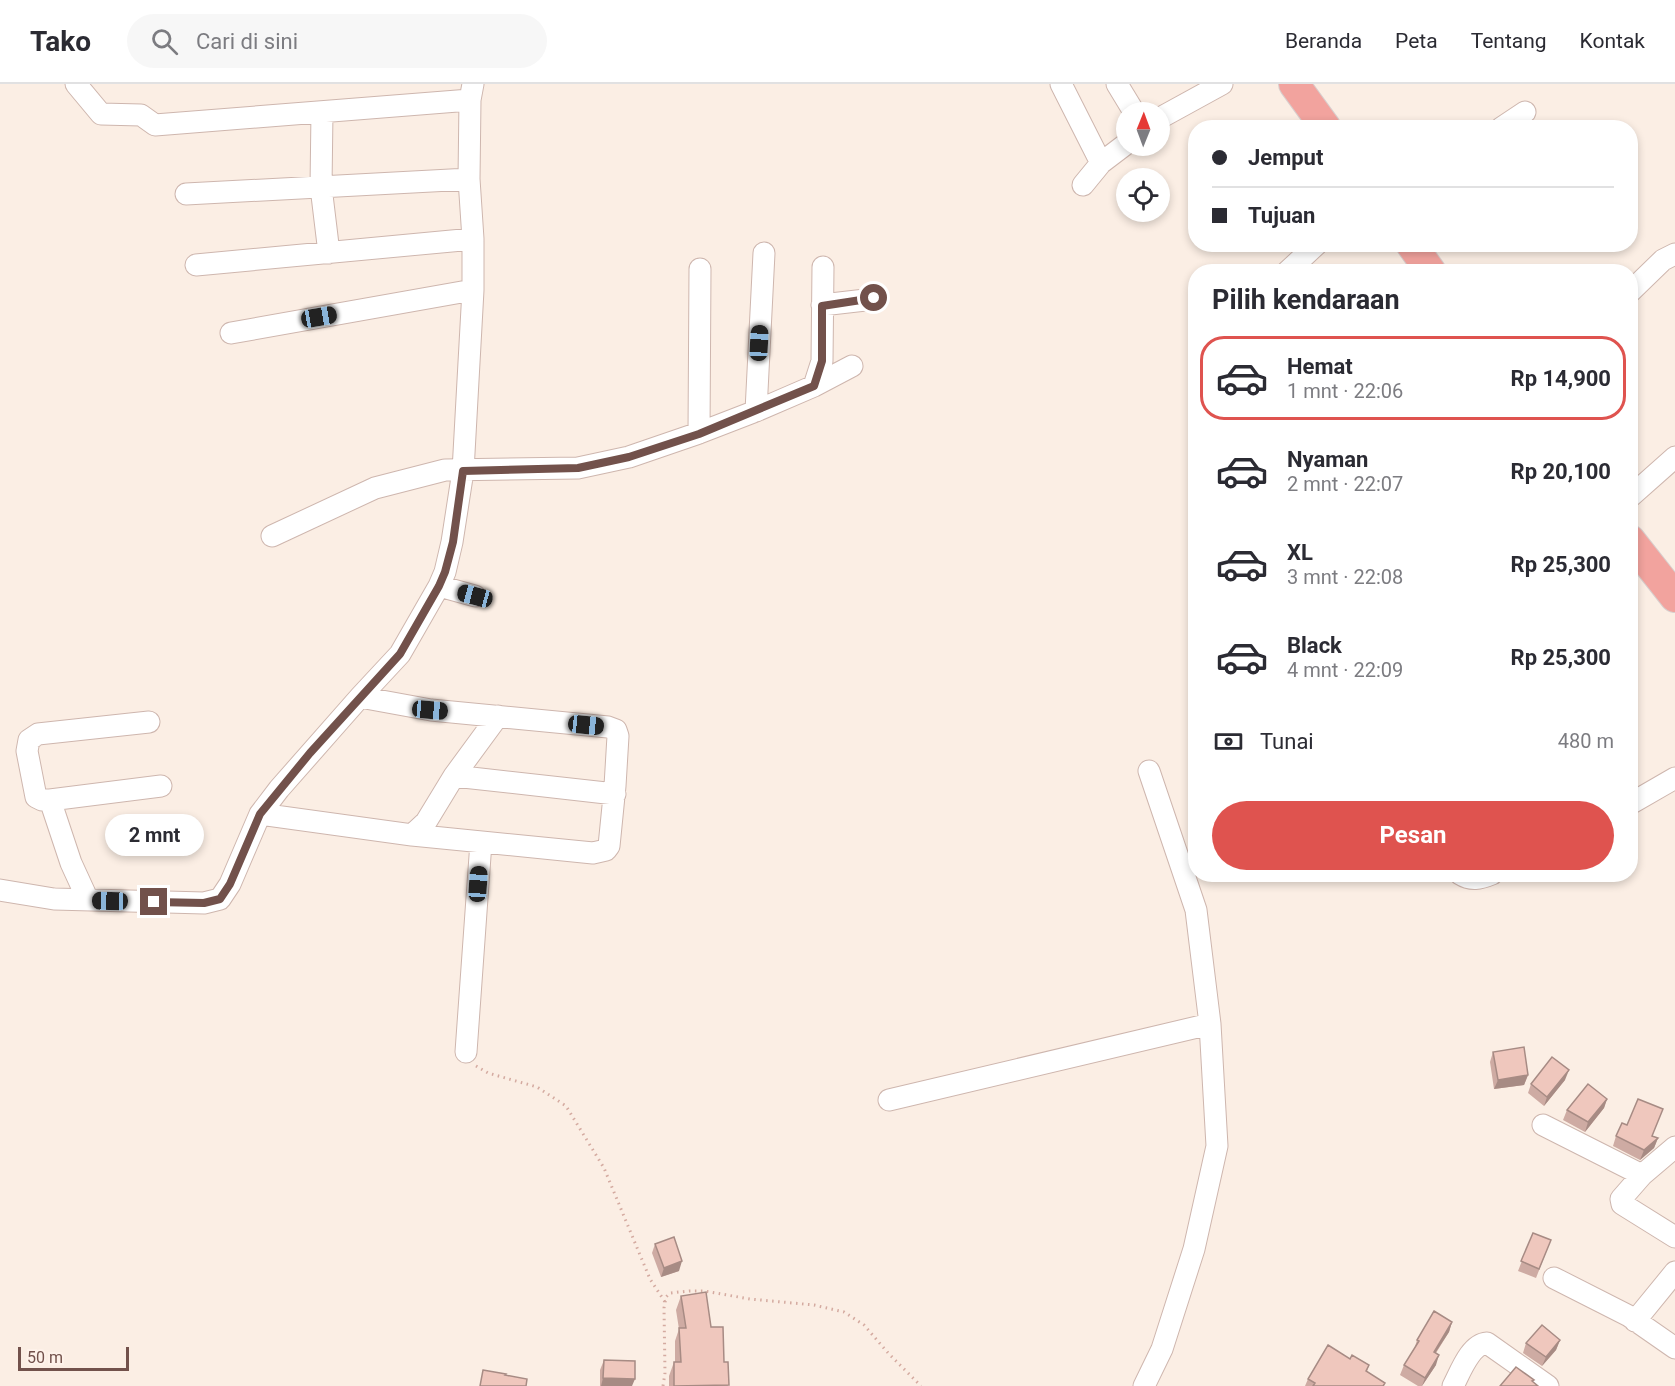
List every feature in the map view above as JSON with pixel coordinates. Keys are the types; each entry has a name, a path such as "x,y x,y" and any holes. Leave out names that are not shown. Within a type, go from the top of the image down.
{"highway":[{"path":"1294,84 1320,120"},
{"path":"1638,549 1672,586"}],"street":[{"path":"0,890 54,899 204,903 220,899 230,884 260,814 279,789 400,654 439,586 453,542 463,471 473,290 473,239 469,178 471,92 322,112 155,125 141,115 101,114 76,84"},
{"path":"1061,84 1101,163"},
{"path":"1117,84 1128,102"},
{"path":"1170,113 1222,84"},
{"path":"322,112 321,187 329,252"},
{"path":"1513,120 1525,112"},
{"path":"1083,185 1101,163 1116,152"},
{"path":"186,194 469,178"},
{"path":"196,265 473,239"},
{"path":"1296,264 1308,252"},
{"path":"756,411 764,254"},
{"path":"1638,284 1663,260 1675,254"},
{"path":"814,386 822,361 823,267"},
{"path":"699,269 699,434"},
{"path":"231,333 473,290"},
{"path":"822,306 874,298"},
{"path":"272,536 375,488 445,470 578,468 629,457 699,434 756,411 814,386 852,366"},
{"path":"1638,490 1675,457"},
{"path":"439,586 475,596"},
{"path":"260,814 412,835 572,851 601,852 609,846 615,794 618,736 616,730 608,727 430,710 360,697"},
{"path":"412,835 426,822 454,776 498,716"},
{"path":"149,722 38,734 29,740 27,751 36,797 42,800 161,786"},
{"path":"1144,1386 1162,1349 1194,1249 1217,1146 1210,1024 1196,910 1149,771"},
{"path":"454,776 615,794"},
{"path":"1638,799 1675,778"},
{"path":"50,800 71,863 88,900"},
{"path":"466,1052 481,842"},
{"path":"889,1100 1210,1024"},
{"path":"1543,1125 1642,1175"},
{"path":"1675,1147 1642,1175 1620,1202 1675,1238"},
{"path":"1635,1321 1675,1272"},
{"path":"1554,1278 1635,1321 1675,1348"},
{"path":"1453,1386 1474,1348 1480,1343 1487,1343 1548,1386"}],"path":[{"path":"466,1052 475,1065 488,1073 537,1087 566,1106 604,1168 650,1279 665,1302"},
{"path":"663,1386 666,1297 670,1293 689,1291 814,1305 844,1312 864,1325 888,1354 921,1386"}],"building":[{"path":"1524,1047 1528,1075 1498,1080 1493,1052"},
{"path":"1552,1057 1569,1070 1547,1097 1531,1084"},
{"path":"1588,1084 1607,1099 1588,1122 1567,1110"},
{"path":"1638,1099 1663,1109 1652,1136 1658,1138 1644,1150 1616,1136 1622,1123 1627,1125"},
{"path":"1533,1233 1551,1240 1539,1269 1521,1261"},
{"path":"674,1237 682,1261 664,1268 655,1244"},
{"path":"706,1292 711,1327 723,1327 724,1362 728,1362 729,1385 674,1386 674,1362 681,1362 679,1328 686,1328 681,1296"},
{"path":"1434,1311 1452,1322 1434,1352 1439,1355 1425,1378 1404,1365"},
{"path":"1542,1325 1560,1340 1546,1357 1526,1343"},
{"path":"1328,1345 1350,1359 1352,1355 1369,1365 1366,1371 1385,1383 1383,1386 1313,1386 1315,1383 1308,1379"},
{"path":"604,1360 635,1361 635,1379 603,1378"},
{"path":"1516,1367 1534,1380 1532,1381 1538,1386 1500,1386"},
{"path":"483,1370 527,1379 526,1386 480,1386"}],"route":[{"path":"154,902 204,903 220,899 230,884 260,814 310,753 400,654 445,572 453,542 463,471 578,468 629,457 699,434 756,411 814,386 822,361 822,306 874,298"}]}
